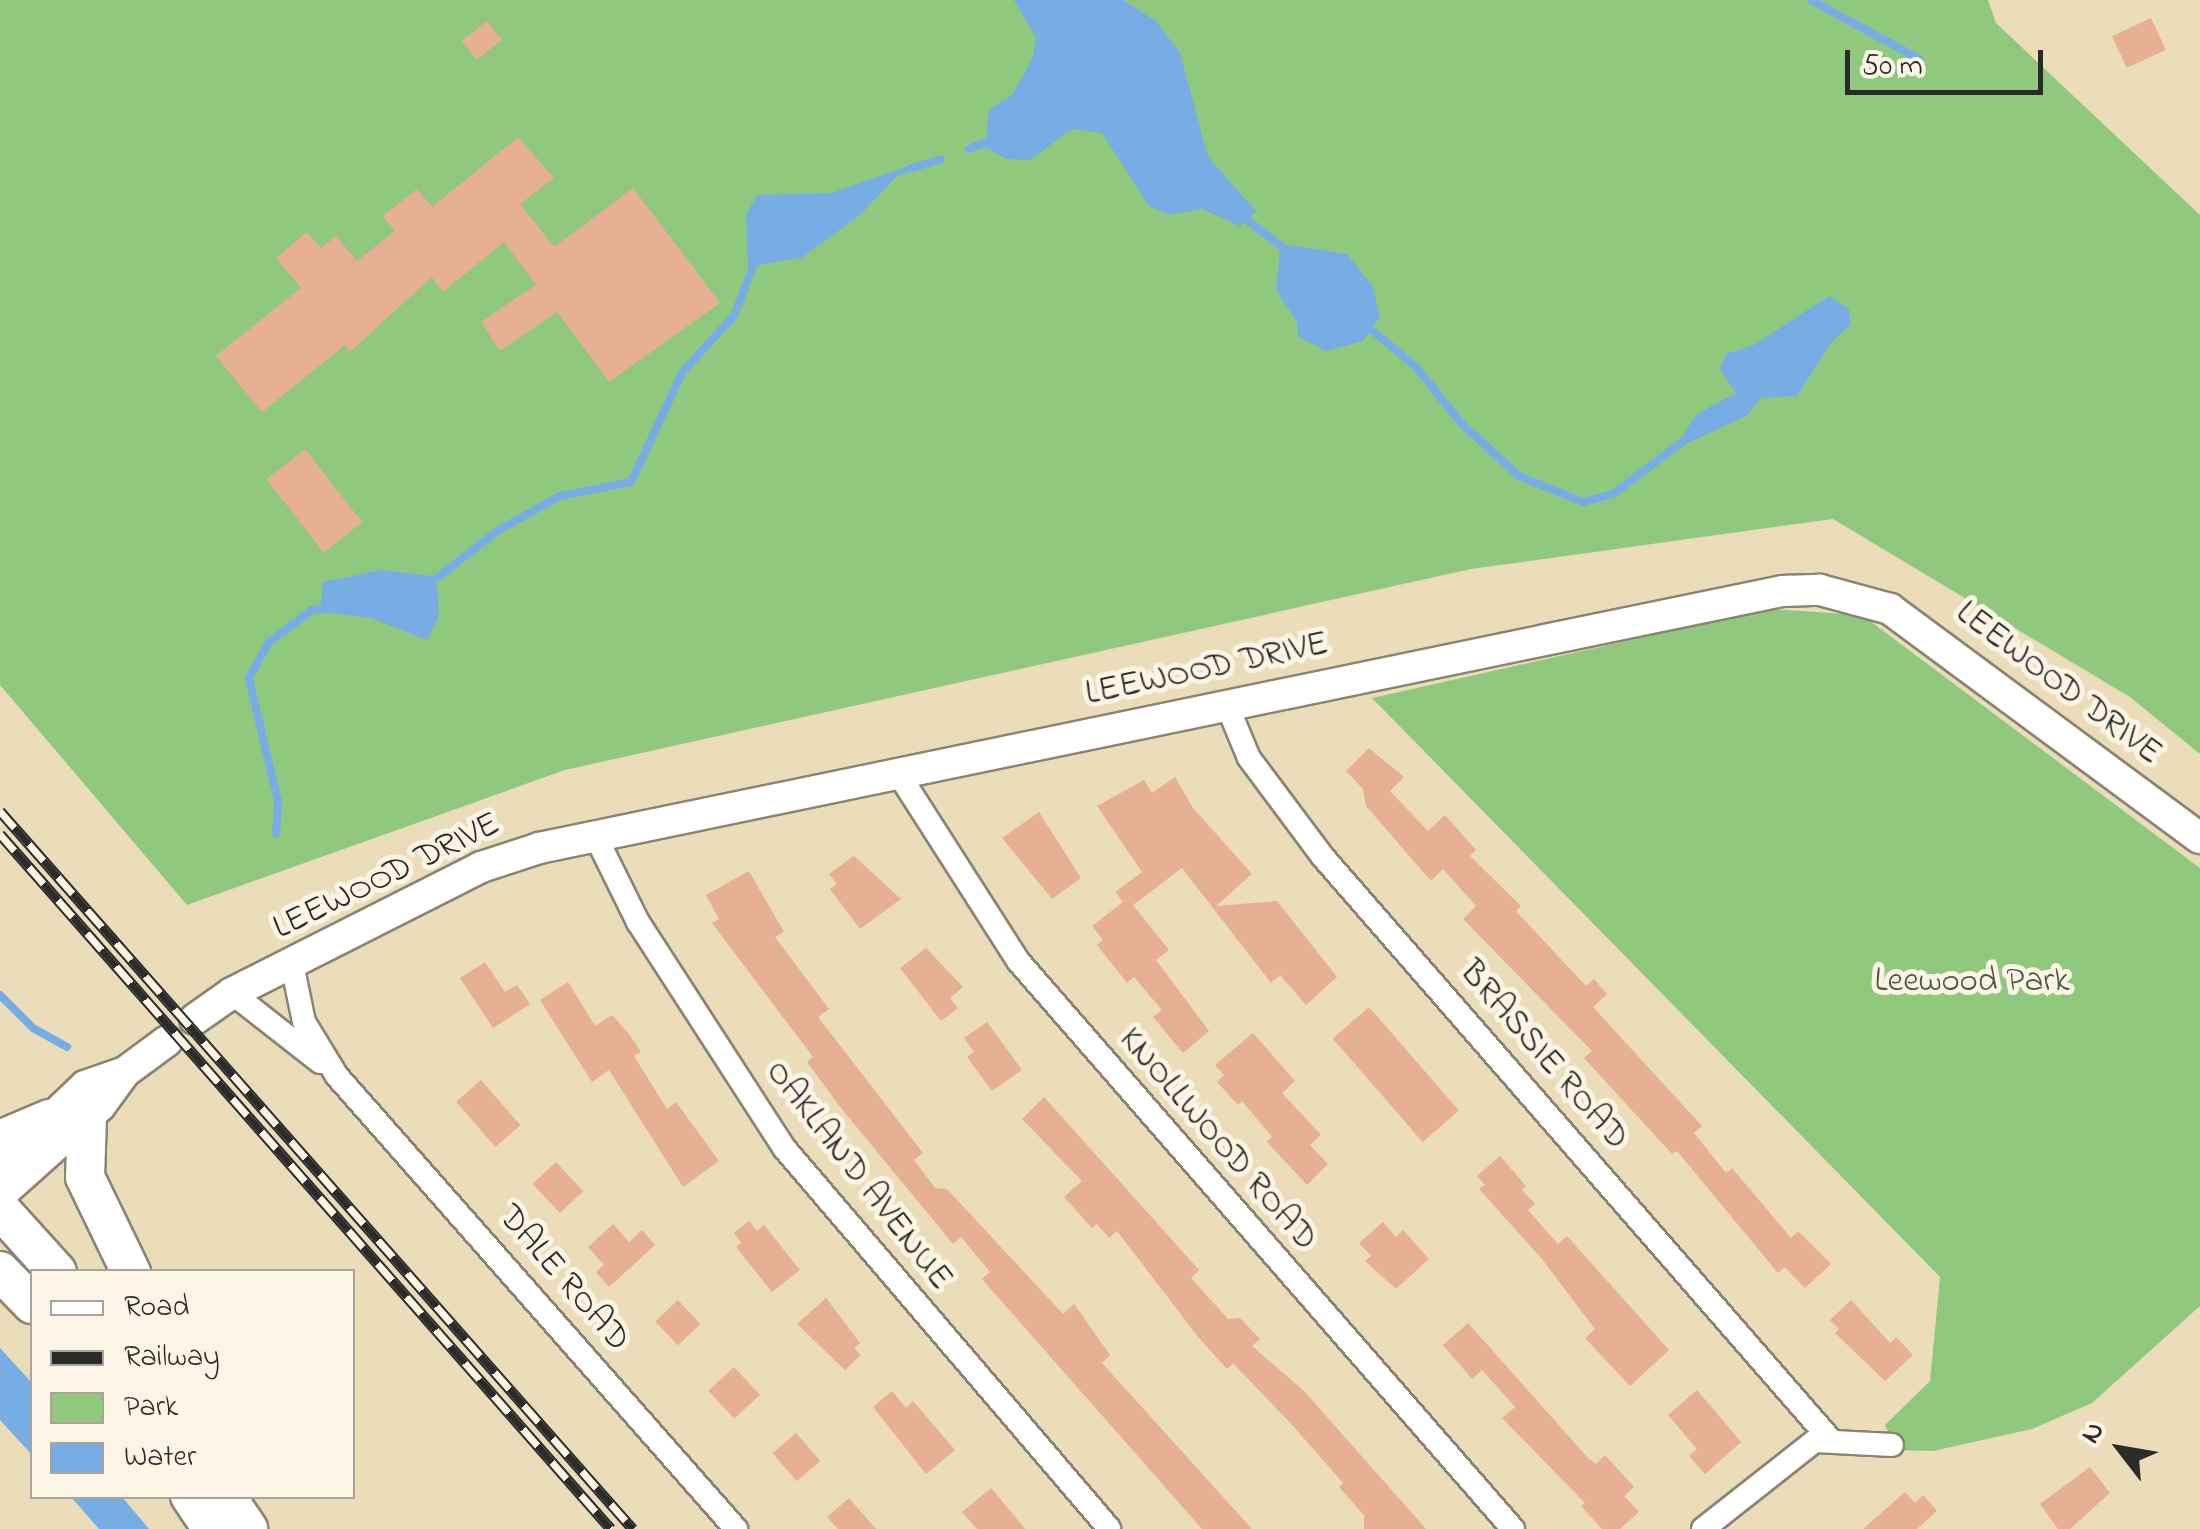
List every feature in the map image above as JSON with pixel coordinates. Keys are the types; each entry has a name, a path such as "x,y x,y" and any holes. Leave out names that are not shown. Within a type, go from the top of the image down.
{"highway":[{"path":"87,1118 85,1176 129,1269"},
{"path":"0,1140 49,1119"},
{"path":"0,1208 54,1269"},
{"path":"0,1271 30,1302"},
{"path":"192,1499 212,1529"},
{"path":"228,1499 248,1529"},
{"path":"251,1499 265,1529"}],"street":[{"name":"LEEWOOD DRIVE","path":"195,1019 232,993 481,867 595,835 1746,597 1820,590 1890,609 1916,625 2200,838"},
{"name":"BRASSIE ROAD","path":"1228,706 1261,776 1324,857 1828,1437"},
{"name":"KNOLLWOOD ROAD","path":"898,773 1032,977 1513,1529"},
{"name":"OAKLAND AVENUE","path":"595,835 638,922 785,1150 1109,1529"},
{"name":"DALE ROAD","path":"292,964 304,1022 337,1076 736,1529"},
{"name":"DALE ROAD","path":"232,993 337,1076"},
{"path":"0,1195 87,1118 124,1072 167,1041"},
{"path":"0,1167 85,1086 124,1072"},
{"path":"1703,1529 1779,1464 1828,1437 1892,1445"}],"green space":[{"path":"0,0 1988,0 1996,23 2200,215 2200,754 2130,697 1833,519 1471,569 565,770 187,905 0,685"},
{"name":"Leewood Park","path":"1769,609 1862,615 2200,868 2200,1306 2092,1403 2032,1429 1933,1451 1896,1450 1885,1425 1930,1381 1940,1277 1372,698"}],"water":[{"path":"1014,0 1123,0 1156,21 1180,53 1208,157 1256,211 1240,226 1202,209 1169,215 1149,206 1102,133 1072,129 1030,160 1007,159 985,147 989,110 1013,94 1033,57 1036,38"},
{"path":"919,162 919,169 897,176 861,214 803,257 748,267 746,215 757,195 832,193"},
{"path":"1289,245 1347,254 1372,285 1380,316 1363,341 1325,351 1298,336 1297,322 1276,290 1280,251"},
{"path":"1829,296 1849,309 1850,325 1830,344 1797,396 1761,398 1746,416 1690,442 1683,435 1697,414 1736,393 1720,370 1726,354 1754,345"},
{"path":"382,570 432,576 437,585 439,616 427,640 371,618 320,612 323,582"},
{"path":"0,1348 30,1381 30,1453 0,1420"},
{"path":"73,1499 124,1499 149,1529 99,1529"}],"building":[{"path":"2151,18 2166,50 2127,68 2112,36"},
{"path":"487,21 502,40 477,60 462,41"},
{"path":"518,137 554,178 520,204 554,247 633,188 720,303 609,382 557,312 500,351 481,322 536,285 504,242 443,292 432,277 350,352 345,345 262,412 216,356 301,288 276,258 307,232 321,248 336,236 357,261 395,231 383,216 417,189 432,207"},
{"path":"305,449 362,522 324,552 266,479"},
{"path":"1369,748 1404,777 1390,791 1428,831 1445,815 1476,850 1470,856 1521,906 1516,911 1586,986 1594,979 1607,994 1593,1007 1702,1126 1694,1133 1726,1173 1732,1168 1791,1238 1798,1231 1831,1264 1805,1288 1785,1267 1778,1273 1677,1151 1672,1154 1584,1058 1592,1051 1463,919 1476,906 1443,869 1431,881 1366,806 1363,789 1346,771"},
{"path":"1175,777 1193,808 1252,874 1216,906 1277,901 1337,977 1306,1005 1280,975 1271,983 1182,868 1133,905 1169,950 1156,960 1209,1031 1183,1053 1153,1017 1162,1010 1134,977 1127,983 1097,945 1103,940 1092,926 1123,902 1115,892 1142,872 1097,806 1144,780 1152,793"},
{"path":"1039,812 1081,878 1052,899 1002,838"},
{"path":"854,856 901,899 860,929 830,889 837,884 829,874"},
{"path":"749,871 784,932 775,937 829,1009 818,1017 923,1153 914,1160 935,1188 947,1189 1063,1314 1074,1304 1110,1355 1102,1363 1252,1529 1202,1529 982,1279 990,1272 961,1237 953,1244 841,1108 807,1062 813,1057 712,923 719,919 706,895"},
{"path":"926,948 963,987 950,998 958,1008 941,1021 900,968"},
{"path":"485,962 505,992 517,985 530,1004 493,1028 460,978"},
{"path":"568,982 595,1026 612,1015 629,1034 641,1052 634,1056 667,1109 676,1102 719,1161 683,1187 609,1070 592,1082 540,1000"},
{"path":"1369,1007 1459,1110 1423,1142 1333,1038"},
{"path":"987,1022 1022,1070 992,1091 967,1057 974,1052 964,1038"},
{"path":"1253,1033 1295,1081 1282,1093 1321,1135 1310,1145 1328,1164 1307,1185 1267,1142 1272,1137 1242,1101 1238,1105 1217,1082 1224,1075 1215,1065"},
{"path":"481,1080 520,1125 495,1147 456,1102"},
{"path":"1044,1097 1199,1270 1191,1278 1228,1319 1240,1318 1260,1339 1252,1346 1305,1392 1426,1529 1364,1529 1364,1515 1339,1487 1343,1483 1233,1363 1227,1369 1199,1338 1117,1231 1109,1238 1097,1224 1092,1228 1064,1197 1082,1181 1022,1119"},
{"path":"1500,1156 1526,1186 1522,1190 1535,1204 1528,1210 1558,1244 1567,1236 1669,1350 1630,1386 1585,1338 1595,1329 1542,1259 1479,1189 1485,1185 1477,1176"},
{"path":"556,1162 583,1191 560,1213 533,1184"},
{"path":"749,1221 757,1231 764,1225 800,1270 772,1292 736,1247 741,1243 734,1233"},
{"path":"1383,1222 1396,1237 1403,1230 1429,1259 1396,1289 1365,1261 1371,1256 1359,1243"},
{"path":"613,1224 629,1242 642,1230 655,1245 609,1287 596,1272 604,1265 588,1247"},
{"path":"826,1298 860,1343 854,1348 861,1355 845,1370 797,1324"},
{"path":"678,1300 701,1324 678,1345 655,1321"},
{"path":"1851,1300 1890,1343 1896,1337 1913,1355 1885,1381 1835,1333 1839,1329 1830,1320"},
{"path":"1468,1323 1588,1458 1596,1464 1605,1455 1634,1487 1624,1496 1639,1512 1620,1529 1602,1529 1581,1506 1585,1503 1502,1418 1515,1407 1482,1370 1472,1379 1443,1345"},
{"path":"734,1367 760,1395 734,1419 708,1391"},
{"path":"1697,1390 1741,1442 1705,1474 1689,1456 1697,1449 1668,1415"},
{"path":"892,1391 906,1408 913,1401 955,1450 926,1474 873,1407"},
{"path":"796,1433 820,1461 797,1481 773,1453"},
{"path":"2090,1467 2110,1493 2070,1529 2058,1529 2040,1504"},
{"path":"991,1488 1025,1529 977,1529 962,1512"},
{"path":"1905,1492 1915,1503 1923,1495 1937,1511 1917,1529 1863,1529"},
{"path":"849,1498 876,1529 838,1529 827,1517"}],"waterway":[{"path":"1811,0 1919,59"},
{"path":"969,149 984,143"},
{"path":"912,168 941,159"},
{"path":"1247,220 1289,252"},
{"path":"428,585 497,531 560,496 631,482 683,371 734,316 755,261"},
{"path":"1367,326 1416,367 1461,423 1519,476 1583,502 1613,494 1694,433"},
{"path":"276,834 278,802 249,678 269,642 312,610 330,608"},
{"path":"0,995 33,1028 67,1047"}],"railway":[{"path":"0,811 633,1529"},
{"path":"0,834 611,1529"}]}
